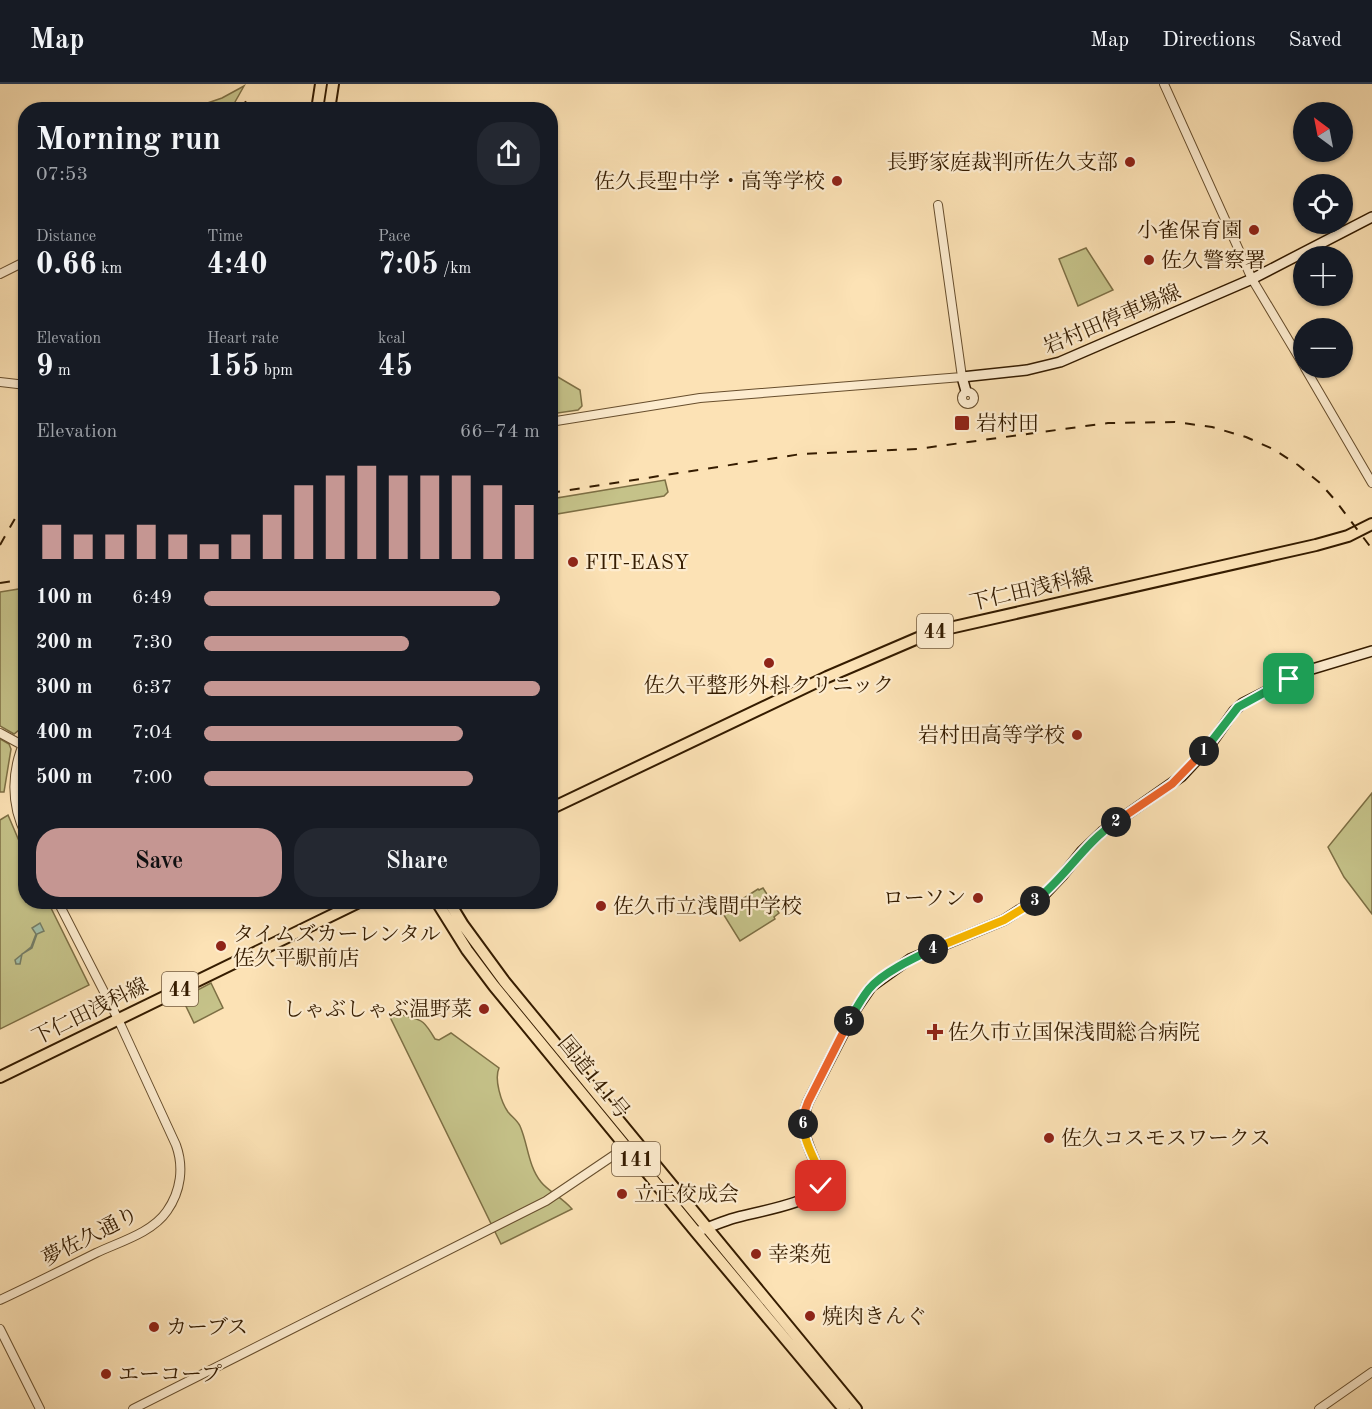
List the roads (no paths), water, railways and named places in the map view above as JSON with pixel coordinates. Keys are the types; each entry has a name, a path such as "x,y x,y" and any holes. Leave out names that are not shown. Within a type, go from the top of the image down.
{"main road":[{"path":"318,102 321,84"},
{"path":"330,102 333,84"},
{"name":"岩村田停車場線","path":"962,377 1050,366 1252,279 1372,217"},
{"path":"962,377 966,392"},
{"name":"下仁田浅科線","path":"558,805 818,682 932,632 1316,545 1348,536 1372,524"},
{"path":"696,1232 732,1218 797,1202 821,1186 823,1181 804,1132 803,1116 855,1009 871,987 910,959 1004,920 1040,897 1055,884 1082,851 1102,832 1182,776 1208,748 1234,711 1244,703 1309,670 1372,651"},
{"name":"下仁田浅科線","path":"0,1077 345,909"},
{"name":"国道141号","path":"441,909 467,950 494,986 630,1144 707,1228 856,1409"},
{"name":"国道141号","path":"453,909 504,981 696,1232 844,1409"}],"street":[{"path":"1164,84 1252,279 1293,348"},
{"path":"558,421 700,398 962,377 939,205"},
{"path":"0,274 18,265"},
{"path":"1310,378 1372,483"},
{"path":"0,382 18,384"},
{"path":"0,733 18,739"},
{"path":"18,760 14,786 18,816"},
{"name":"夢佐久通り","path":"0,1300 147,1229 168,1210 177,1191 182,1165 118,1019 62,909"},
{"path":"133,1409 546,1201 630,1144"},
{"path":"0,1329 40,1409"},
{"path":"1319,1409 1372,1372"}],"railway":[{"path":"246,102 250,94"},
{"path":"558,492 801,454 917,449 1108,423 1175,422 1212,427 1246,437 1273,449 1298,465 1320,483 1335,500 1372,549"},
{"path":"0,545 18,513"},
{"path":"0,583 18,580"}],"place":[{"name":"長野家庭裁判所佐久支部","path":"1130,162"},
{"name":"佐久長聖中学・高等学校","path":"837,181"},
{"name":"小雀保育園","path":"1254,230"},
{"name":"佐久警察署","path":"1149,260"},
{"name":"岩村田","path":"962,423"},
{"name":"FIT-EASY","path":"573,562"},
{"name":"佐久平整形外科クリニック","path":"769,663"},
{"name":"岩村田高等学校","path":"1077,735"},
{"name":"ローソン","path":"978,898"},
{"name":"佐久市立浅間中学校","path":"601,906"},
{"name":"タイムズカーレンタル 佐久平駅前店","path":"221,946"},
{"name":"しゃぶしゃぶ温野菜","path":"484,1009"},
{"name":"佐久市立国保浅間総合病院","path":"935,1032"},
{"name":"佐久コスモスワークス","path":"1049,1138"},
{"name":"立正佼成会","path":"622,1194"},
{"name":"幸楽苑","path":"756,1254"},
{"name":"焼肉きんぐ","path":"810,1316"},
{"name":"カーブス","path":"154,1327"},
{"name":"エーコープ","path":"106,1374"}]}
